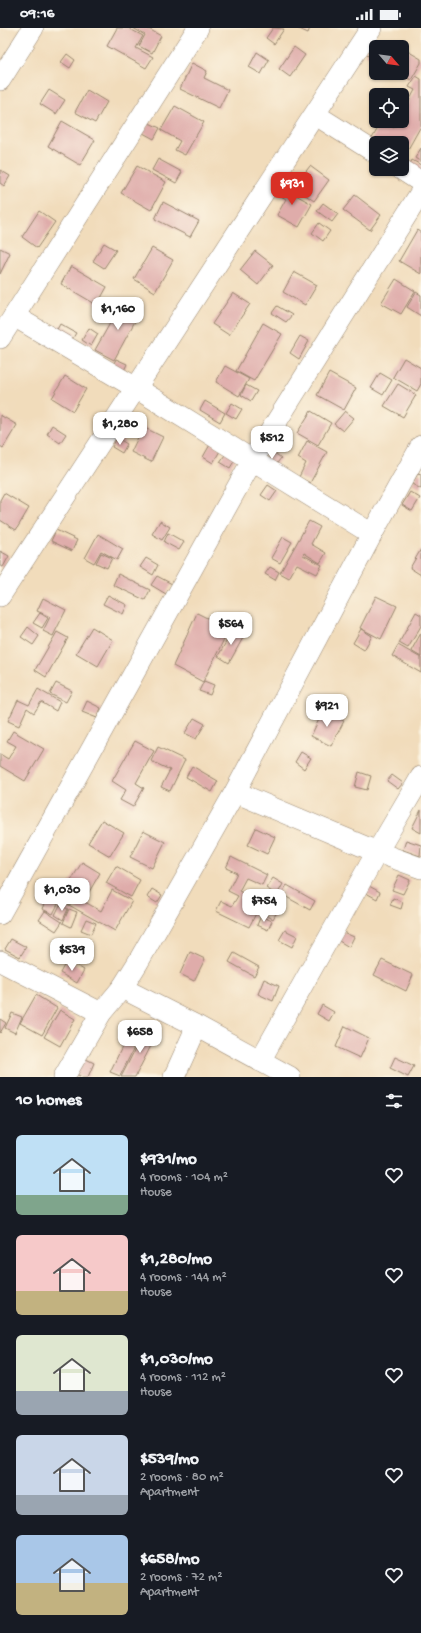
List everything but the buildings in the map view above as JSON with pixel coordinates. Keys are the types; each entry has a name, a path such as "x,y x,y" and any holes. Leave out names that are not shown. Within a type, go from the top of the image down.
{"street":[{"path":"0,80 33,28"},
{"path":"0,338 198,28"},
{"path":"0,596 371,28"},
{"path":"316,114 369,148"},
{"path":"409,174 421,182"},
{"path":"0,914 253,459 421,192"},
{"path":"14,316 253,459 372,534"},
{"path":"64,1077 101,1013 122,988 235,792 372,534 419,455"},
{"path":"260,1061 377,852 421,777"},
{"path":"235,792 377,852 421,868"},
{"path":"0,961 101,1013"},
{"path":"122,988 197,1026 290,1077"},
{"path":"174,1077 197,1026"}]}
